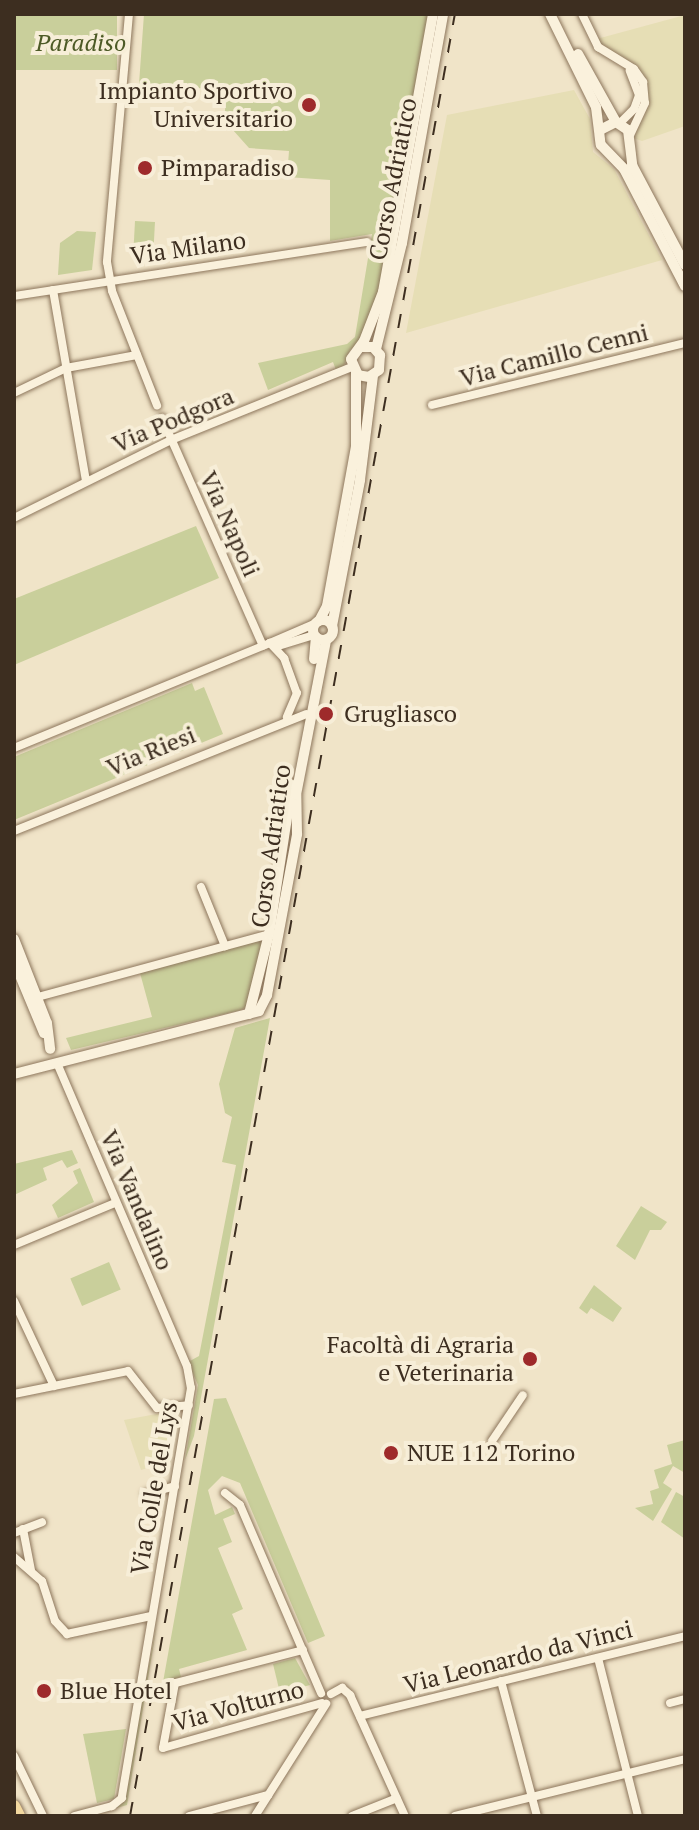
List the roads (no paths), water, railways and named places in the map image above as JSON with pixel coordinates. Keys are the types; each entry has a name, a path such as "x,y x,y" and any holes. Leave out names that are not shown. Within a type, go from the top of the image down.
{"main road":[{"path":"14,1806 19,1816"}],"street":[{"path":"129,14 107,262 110,280 157,405"},
{"name":"Corso Adriatico","path":"249,1014 269,934 319,637 332,626 360,480 373,375 381,362 376,349 419,122 433,14"},
{"name":"Corso Adriatico","path":"249,1014 259,1011 267,995 297,834 296,795 319,637 318,622 327,606 356,446 352,356 361,347 383,292 443,14"},
{"path":"550,14 602,129 601,145 614,153 685,286"},
{"path":"557,14 629,140 632,165 685,265"},
{"path":"582,14 598,47 639,75 646,94 629,140 614,153"},
{"path":"602,129 633,112 639,95 627,67"},
{"name":"Via Milano","path":"14,296 367,242"},
{"path":"53,290 86,481"},
{"name":"Via Camillo Cenni","path":"432,405 685,343"},
{"path":"361,347 376,349"},
{"path":"14,393 66,368 137,355"},
{"path":"354,369 373,375"},
{"name":"Via Podgora","path":"14,518 171,440 354,369"},
{"name":"Via Napoli","path":"162,418 266,645 284,658 297,693 287,717"},
{"path":"14,748 318,622 332,626"},
{"path":"266,645 277,646 319,637"},
{"name":"Via Riesi","path":"14,831 287,717 306,714"},
{"path":"201,887 225,946"},
{"name":"Corso Adriatico","path":"34,998 269,934"},
{"name":"Via Vandalino","path":"14,939 50,1049 187,1366"},
{"name":"Via Vandalino","path":"14,961 34,998"},
{"path":"14,1074 249,1014"},
{"path":"14,1245 115,1203"},
{"path":"14,1301 54,1386"},
{"name":"Via Colle del Lys","path":"74,1816 112,1806 122,1798 189,1405 187,1366"},
{"path":"14,1394 128,1371 157,1408 189,1405"},
{"path":"492,1441 523,1395"},
{"path":"146,1494 175,1486"},
{"path":"225,1493 240,1505 325,1698 255,1816"},
{"path":"14,1533 42,1522"},
{"path":"23,1529 31,1571"},
{"path":"14,1557 42,1581 55,1621 67,1634 151,1616"},
{"name":"Via Leonardo da Vinci","path":"360,1716 685,1636"},
{"name":"Via Volturno","path":"303,1650 175,1683 163,1748 325,1698 333,1689 346,1691 360,1716"},
{"path":"598,1658 638,1816"},
{"path":"501,1681 537,1816"},
{"path":"670,1703 685,1699"},
{"path":"360,1716 405,1816"},
{"path":"14,1756 43,1816"},
{"path":"455,1816 685,1759"},
{"path":"189,1816 268,1795"},
{"path":"352,1816 397,1798"}],"railway":[{"path":"130,1816 455,14"}],"place":[{"name":"Impianto Sportivo Universitario","path":"309,105"},
{"name":"Pimparadiso","path":"145,168"},
{"name":"Grugliasco","path":"326,714"},
{"name":"Facoltà di Agraria e Veterinaria","path":"530,1359"},
{"name":"NUE 112 Torino","path":"391,1453"},
{"name":"Blue Hotel","path":"44,1691"}],"park label":[{"name":"Paradiso","path":"81,43"}]}
